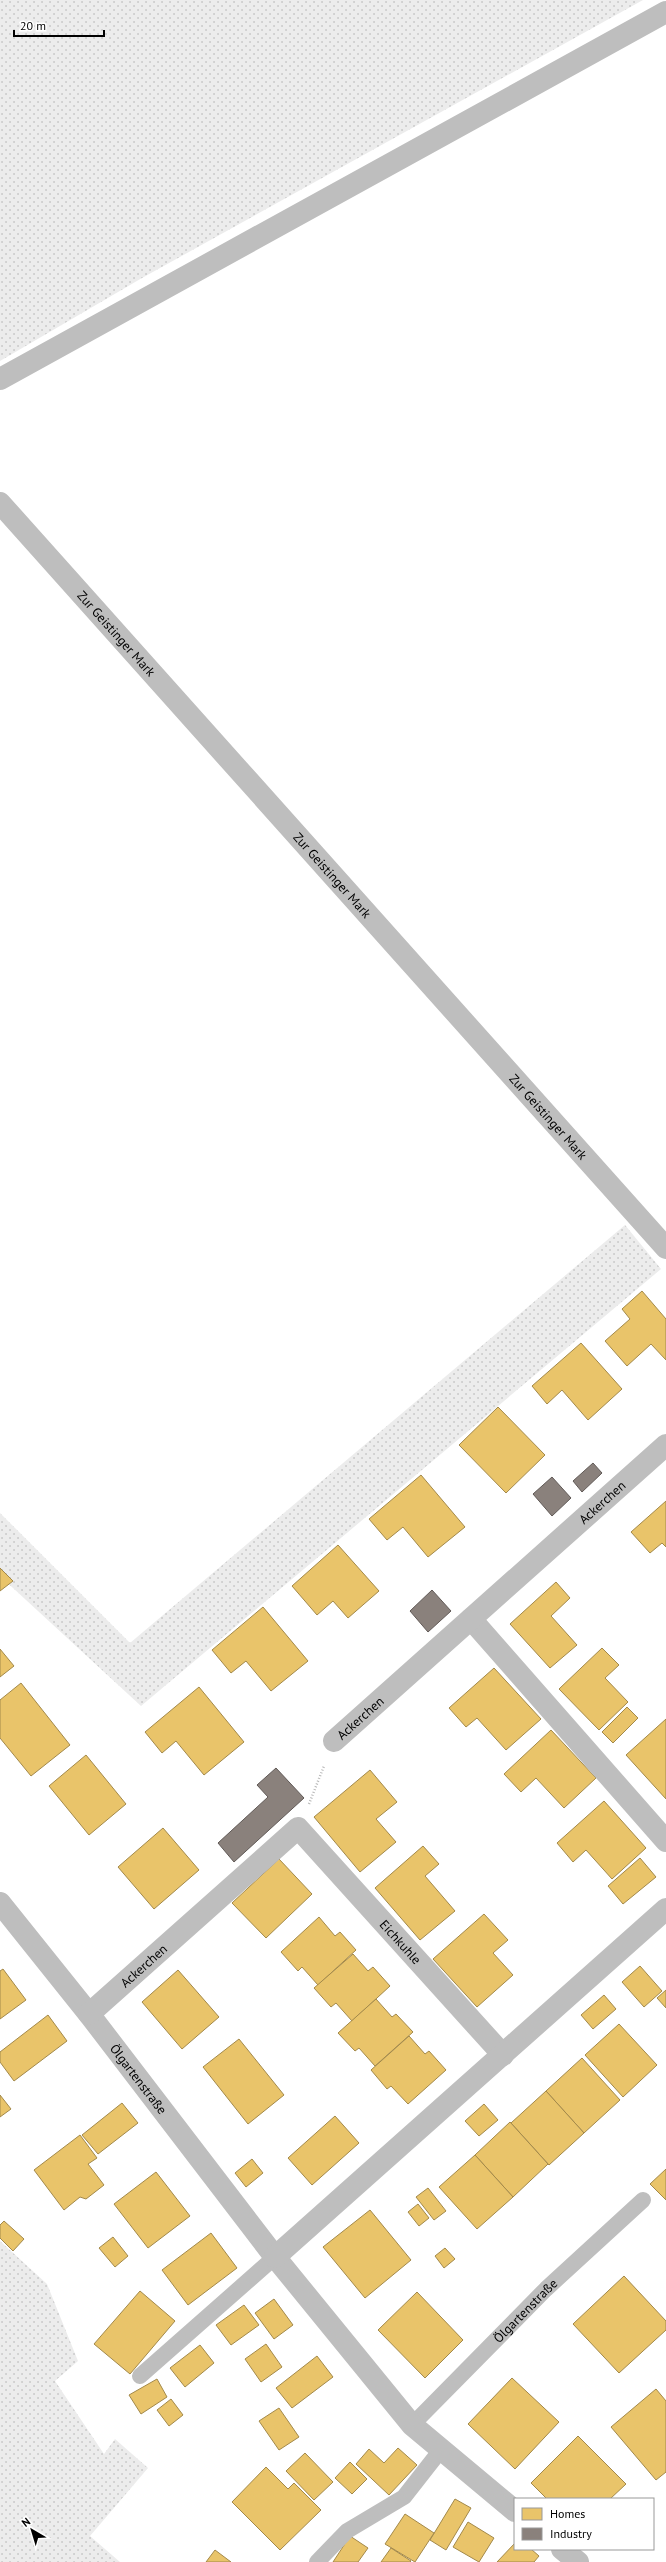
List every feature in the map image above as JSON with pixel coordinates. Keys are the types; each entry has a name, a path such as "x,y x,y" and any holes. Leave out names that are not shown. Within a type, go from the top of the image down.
{"street":[{"path":"0,379 666,12"},
{"name":"Zur Geistinger Mark","path":"0,503 666,1248"},
{"name":"Ackerchen","path":"334,1741 666,1445"},
{"path":"471,1619 666,1841"},
{"name":"Ackerchen","path":"89,2014 298,1828"},
{"name":"Eichkuhle","path":"298,1828 504,2055"},
{"name":"Ölgartenstraße","path":"0,1903 89,2014 275,2257 412,2425 440,2451 514,2509"},
{"path":"275,2257 504,2055 666,1909"},
{"path":"563,2550 578,2562"}],"lane":[{"name":"Ölgartenstraße","path":"412,2425 546,2289 643,2200"},
{"path":"140,2376 275,2257"},
{"path":"317,2562 347,2531 404,2497 440,2451"}],"path":[{"name":"Ackerchen","path":"298,1828 334,1741"}],"shaded area":[{"path":"0,0 643,0 142,278 0,361"},
{"path":"625,1225 661,1269 141,1706 0,1576 0,1513 130,1643"},
{"path":"0,2241 47,2284 78,2361 55,2381 104,2454 115,2439 148,2468 90,2536 120,2562 0,2562"}],"building: Homes":[{"path":"642,1291 666,1319 666,1360 651,1344 627,1366 605,1341 630,1319 622,1309"},
{"path":"581,1343 622,1389 588,1420 562,1390 547,1404 532,1386"},
{"path":"498,1407 545,1455 506,1493 459,1445"},
{"path":"421,1475 465,1527 428,1557 403,1527 387,1540 369,1519"},
{"path":"666,1501 666,1547 662,1543 650,1553 631,1532"},
{"path":"338,1545 379,1591 348,1618 333,1601 317,1615 292,1586"},
{"path":"0,1568 13,1581 0,1591"},
{"path":"556,1582 570,1598 551,1616 577,1645 550,1668 510,1624"},
{"path":"263,1607 308,1661 271,1691 246,1661 231,1673 212,1650"},
{"path":"602,1648 619,1665 605,1678 628,1702 599,1730 559,1689"},
{"path":"0,1649 14,1666 0,1677"},
{"path":"494,1668 541,1719 506,1750 477,1718 466,1727 449,1708"},
{"path":"21,1683 70,1745 31,1776 0,1738 0,1700"},
{"path":"199,1687 244,1742 204,1775 176,1741 162,1753 145,1732"},
{"path":"627,1707 638,1718 613,1743 602,1732"},
{"path":"666,1719 666,1799 626,1755"},
{"path":"551,1730 596,1778 564,1808 536,1778 521,1792 504,1774"},
{"path":"86,1755 126,1804 89,1835 49,1786"},
{"path":"370,1770 397,1802 376,1819 396,1842 360,1872 314,1817"},
{"path":"604,1801 646,1848 612,1879 586,1850 573,1862 557,1843"},
{"path":"163,1828 199,1870 154,1909 118,1867"},
{"path":"423,1846 439,1864 425,1876 455,1911 420,1940 375,1888"},
{"path":"640,1858 656,1877 623,1904 608,1886"},
{"path":"279,1859 312,1894 266,1938 232,1903"},
{"path":"484,1914 508,1940 493,1953 513,1975 477,2007 433,1959"},
{"path":"319,1917 335,1936 340,1932 356,1950 318,1985 302,1967 298,1971 281,1952"},
{"path":"353,1954 368,1971 373,1967 390,1986 352,2021 336,2003 331,2007 314,1988"},
{"path":"640,1966 662,1991 644,2007 622,1982"},
{"path":"3,1969 26,2000 0,2019 0,1971"},
{"path":"178,1970 219,2017 182,2049 142,2002"},
{"path":"666,1990 666,2008 657,1998"},
{"path":"604,1995 616,2009 593,2029 581,2015"},
{"path":"376,1999 392,2017 396,2014 413,2032 375,2066 359,2048 355,2051 338,2033"},
{"path":"48,2015 67,2041 14,2081 0,2062 0,2052"},
{"path":"619,2024 657,2065 623,2097 585,2055"},
{"path":"409,2036 425,2054 429,2051 446,2070 408,2104 391,2086 387,2089 371,2070"},
{"path":"239,2039 284,2095 248,2124 203,2067"},
{"path":"582,2058 620,2100 584,2133 546,2091"},
{"path":"546,2091 584,2133 549,2165 511,2123"},
{"path":"0,2095 11,2109 0,2117"},
{"path":"122,2103 138,2123 98,2154 82,2135"},
{"path":"484,2104 498,2120 479,2136 465,2121"},
{"path":"335,2116 359,2143 312,2185 288,2158"},
{"path":"510,2122 548,2164 513,2197 475,2155"},
{"path":"80,2135 97,2158 88,2164 104,2185 86,2199 80,2197 64,2210 34,2170"},
{"path":"475,2155 513,2197 477,2229 439,2187"},
{"path":"252,2159 263,2173 246,2187 235,2173"},
{"path":"666,2169 666,2200 650,2184"},
{"path":"156,2172 190,2216 148,2248 114,2204"},
{"path":"428,2188 446,2211 434,2220 416,2197"},
{"path":"418,2204 429,2218 419,2226 408,2212"},
{"path":"370,2210 411,2260 365,2298 323,2247"},
{"path":"4,2221 24,2239 13,2251 0,2238 0,2225"},
{"path":"211,2233 237,2268 188,2305 162,2270"},
{"path":"113,2237 128,2256 115,2267 99,2248"},
{"path":"445,2248 455,2259 444,2268 435,2256"},
{"path":"624,2276 666,2321 666,2330 619,2373 573,2324"},
{"path":"140,2291 175,2321 130,2374 94,2344"},
{"path":"417,2292 463,2340 425,2378 378,2330"},
{"path":"274,2299 293,2325 274,2339 255,2313"},
{"path":"244,2305 259,2325 231,2345 216,2325"},
{"path":"266,2344 282,2367 261,2382 245,2359"},
{"path":"200,2345 214,2363 185,2387 170,2368"},
{"path":"317,2356 333,2377 292,2408 276,2388"},
{"path":"512,2378 559,2422 515,2469 468,2424"},
{"path":"157,2379 167,2397 141,2414 129,2395"},
{"path":"656,2389 666,2401 666,2472 656,2480 611,2427"},
{"path":"171,2399 183,2415 169,2426 157,2410"},
{"path":"279,2408 299,2437 279,2450 259,2421"},
{"path":"578,2436 626,2484 611,2498 546,2498 531,2483"},
{"path":"398,2448 417,2465 389,2495 356,2464 369,2449 384,2463"},
{"path":"305,2453 333,2482 314,2500 286,2471"},
{"path":"350,2462 367,2479 352,2494 335,2478"},
{"path":"266,2467 288,2489 294,2483 321,2510 280,2550 232,2502"},
{"path":"455,2499 471,2508 446,2550 430,2540"},
{"path":"405,2514 434,2533 415,2562 385,2544"},
{"path":"468,2522 494,2538 479,2562 453,2547"},
{"path":"350,2536 368,2548 358,2562 333,2562"},
{"path":"514,2544 514,2550 532,2550 539,2556 534,2562 497,2562"},
{"path":"391,2548 411,2561 381,2562"},
{"path":"215,2550 231,2562 206,2562"}],"building: Industry":[{"path":"593,1463 602,1473 582,1492 573,1481"},
{"path":"552,1477 571,1498 552,1516 533,1494"},
{"path":"432,1590 451,1611 428,1632 410,1611"},
{"path":"276,1768 304,1798 234,1862 218,1843 268,1797 257,1785"}]}
